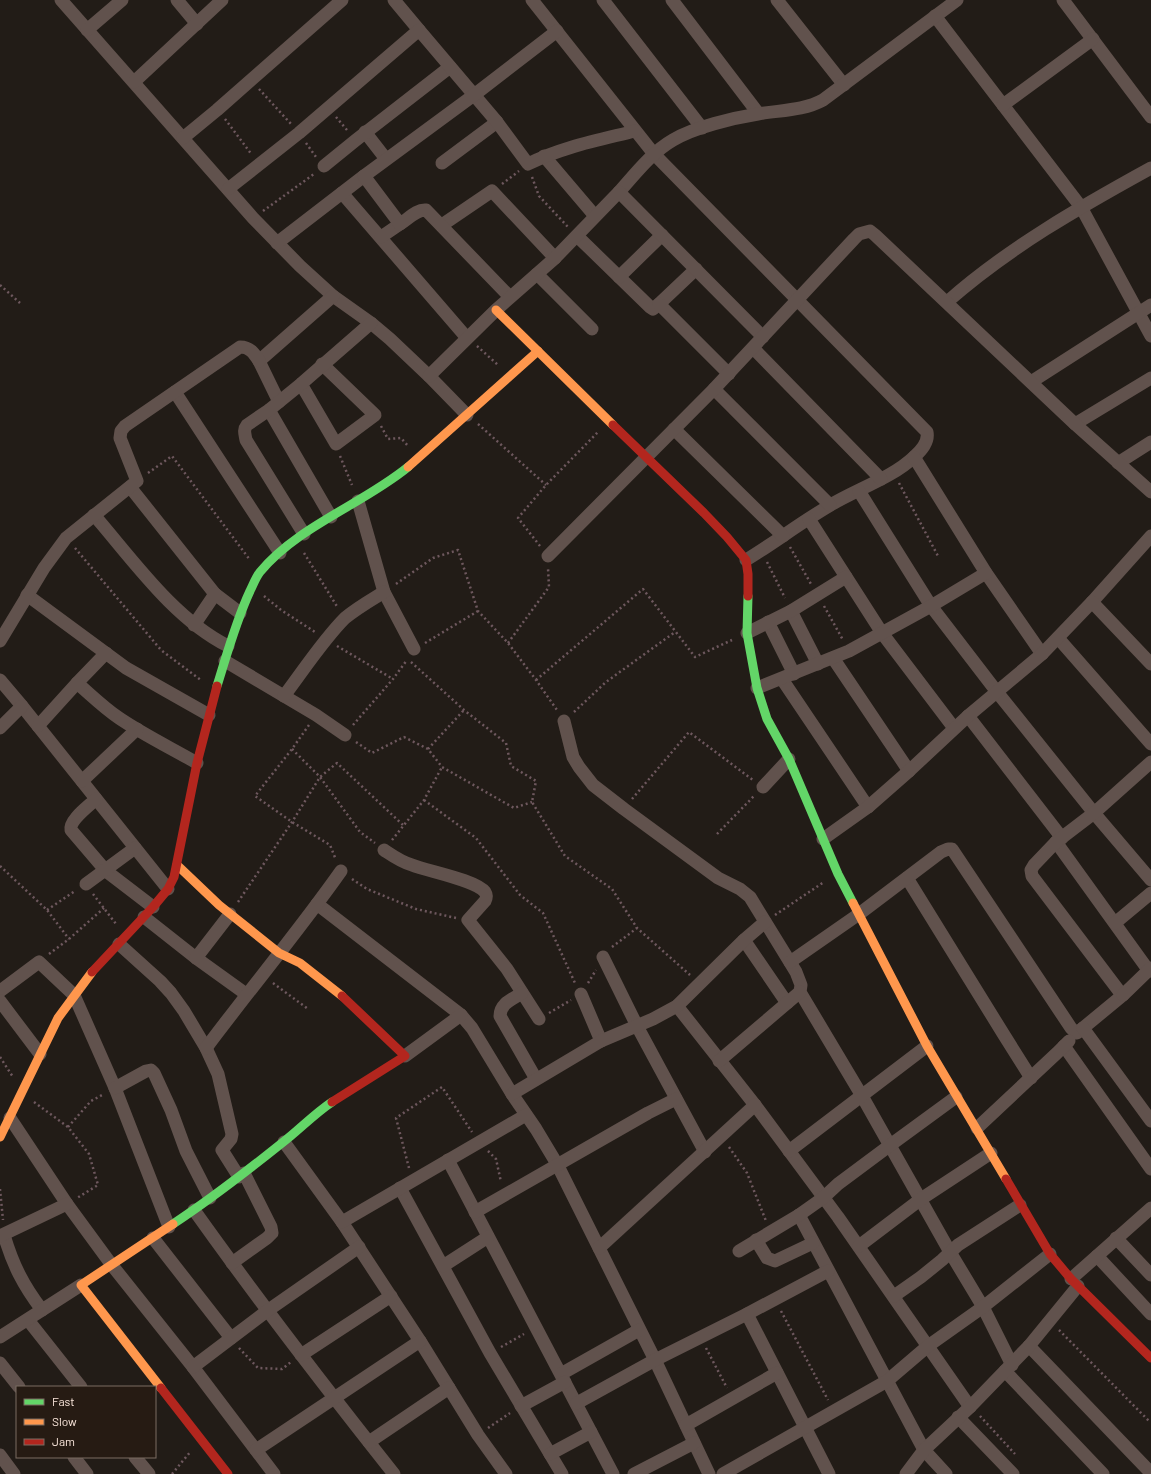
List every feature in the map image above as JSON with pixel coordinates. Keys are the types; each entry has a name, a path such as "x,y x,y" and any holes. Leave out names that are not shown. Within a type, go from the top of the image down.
{"street":[{"path":"61,0 253,218 277,243 333,296 371,323 429,376 467,415"},
{"path":"87,30 122,0"},
{"path":"178,0 197,24"},
{"path":"134,82 222,0"},
{"path":"183,138 342,0"},
{"path":"394,0 497,122 528,164 563,149 635,131"},
{"path":"532,0 654,154 927,432 927,442 914,457 893,472 830,505 746,560"},
{"path":"603,0 702,128"},
{"path":"672,0 758,113"},
{"path":"777,0 844,85"},
{"path":"429,376 496,310 555,258 654,154 673,140 716,123 758,113 815,105 957,0"},
{"path":"1063,0 1151,117"},
{"path":"935,16 1080,207 1151,336"},
{"path":"228,189 299,133 419,30"},
{"path":"277,243 557,31"},
{"path":"1003,105 1093,40"},
{"path":"324,166 360,136 450,67"},
{"path":"442,163 497,122"},
{"path":"360,136 386,159"},
{"path":"544,156 595,216"},
{"path":"947,302 983,272 1055,223 1080,207 1151,168"},
{"path":"364,176 400,224"},
{"path":"442,225 492,191 555,258"},
{"path":"619,192 763,336"},
{"path":"342,193 467,338"},
{"path":"381,237 422,210 429,213 510,297"},
{"path":"548,556 729,374 796,300 859,234 870,231 1076,424 1151,492"},
{"path":"619,277 662,235"},
{"path":"577,236 650,307 653,308 696,269"},
{"path":"537,274 592,329"},
{"path":"259,361 333,296"},
{"path":"659,304 729,374"},
{"path":"1031,382 1151,305"},
{"path":"496,310 728,537 746,560 748,574 747,633 757,688 767,719 789,759 838,874 927,1046 956,1096 977,1128 1020,1205 1050,1254 1075,1282 1151,1358"},
{"path":"300,537 246,440 244,434 245,428 246,425 274,406 371,323"},
{"path":"240,613 215,594 133,484 120,438 121,431 130,421 240,347 249,349 254,353 259,361 274,406 331,518"},
{"path":"753,348 881,478"},
{"path":"0,1137 58,1018 92,972 153,907 168,888 174,877 178,865 197,762 215,691 225,661 228,646 240,613 260,573 280,553 300,537 397,476 538,351"},
{"path":"300,384 336,444 375,415 322,364"},
{"path":"1076,424 1151,378"},
{"path":"714,389 830,505"},
{"path":"175,392 280,553"},
{"path":"674,428 783,536"},
{"path":"1118,463 1151,442"},
{"path":"914,457 986,573 1042,654"},
{"path":"0,641 27,594 66,538 133,484"},
{"path":"859,491 931,606 997,692 1094,813 1151,880"},
{"path":"358,500 384,592 414,649"},
{"path":"94,515 151,582 194,625 211,638 228,646"},
{"path":"809,519 882,633 954,728"},
{"path":"823,839 868,807 909,771 954,728 1042,654 1092,602 1151,536"},
{"path":"757,688 833,658 931,606 986,573"},
{"path":"747,633 791,611 846,577"},
{"path":"284,696 345,618 384,592"},
{"path":"27,594 126,668 209,715"},
{"path":"194,625 215,594"},
{"path":"1092,602 1151,664"},
{"path":"791,611 818,664"},
{"path":"768,622 788,677 868,807"},
{"path":"1058,638 1151,744"},
{"path":"38,726 77,682 106,653"},
{"path":"833,658 909,771"},
{"path":"225,661 316,715 346,735"},
{"path":"0,680 168,888"},
{"path":"77,682 103,706 137,729 197,762"},
{"path":"0,728 22,706"},
{"path":"968,716 1059,840 1115,923 1150,970 1080,1031 1032,1078 977,1128"},
{"path":"564,721 572,753 579,767 593,785 718,878 745,892 750,897 800,979 800,992 862,1096 889,1146 983,1307 1009,1368 1103,1474"},
{"path":"82,781 137,729"},
{"path":"763,787 789,759"},
{"path":"1123,994 1119,991 1032,876 1031,870 1034,865 1059,840 1094,813 1151,762"},
{"path":"96,799 73,821 71,827 74,833 106,871 153,907"},
{"path":"86,884 106,871 135,848"},
{"path":"790,962 859,914 945,850 952,849 1080,1031 1151,1121"},
{"path":"384,850 401,861 471,884 483,890 487,897 468,920 507,969 539,1019"},
{"path":"178,865 230,914 279,953 300,963 335,989 405,1056"},
{"path":"206,1048 246,994 318,904 341,871"},
{"path":"907,878 1032,1078"},
{"path":"1115,923 1151,893"},
{"path":"318,904 461,1015 472,1028 557,1164 655,1360 709,1474"},
{"path":"196,958 230,914"},
{"path":"144,916 196,958 246,994"},
{"path":"512,1094 602,1041 666,1013 677,1006 744,940 765,922"},
{"path":"744,940 787,1003"},
{"path":"119,944 144,965 171,993 184,1011 206,1048 218,1074 232,1134 231,1139 222,1150 241,1175 271,1227 272,1233 232,1263"},
{"path":"603,957 637,1026 705,1152"},
{"path":"40,1054 0,1000 39,962 74,995 115,1088 170,1227"},
{"path":"720,1061 800,992"},
{"path":"522,993 502,1007 500,1016 536,1080"},
{"path":"580,994 602,1041"},
{"path":"677,1006 755,1105 859,1246 970,1407"},
{"path":"0,1337 170,1227 284,1142 310,1118 330,1103 405,1056 461,1015"},
{"path":"789,1151 927,1046"},
{"path":"1064,1046 1151,1169"},
{"path":"115,1088 146,1071 151,1070 154,1073 171,1110 186,1151 210,1198"},
{"path":"738,1251 823,1198 956,1096"},
{"path":"475,1212 648,1112 676,1099"},
{"path":"599,1248 722,1137 755,1105"},
{"path":"342,1222 526,1115"},
{"path":"10,1118 67,1204 111,1264 193,1367 274,1474"},
{"path":"284,1142 342,1222 420,1341 478,1435 506,1474"},
{"path":"859,1246 921,1199 991,1153"},
{"path":"448,1160 613,1474"},
{"path":"400,1188 490,1353 562,1474"},
{"path":"42,1310 22,1281 2,1236 67,1204"},
{"path":"894,1296 921,1277 964,1240 1020,1205"},
{"path":"906,1474 924,1450 970,1407 1029,1346 1050,1321 1075,1282 1097,1256 1151,1208"},
{"path":"194,1210 267,1311 333,1398 394,1474"},
{"path":"798,1215 924,1450 946,1474"},
{"path":"442,1266 488,1237"},
{"path":"153,1238 231,1338"},
{"path":"1116,1238 1151,1275"},
{"path":"756,1240 767,1258 772,1260 779,1259 813,1243"},
{"path":"193,1367 267,1311 359,1248"},
{"path":"723,1474 805,1427 835,1412 887,1381 928,1346 983,1307 1050,1254"},
{"path":"1097,1256 1151,1314"},
{"path":"577,1403 655,1360 775,1300 828,1271"},
{"path":"81,1285 201,1438 227,1474"},
{"path":"301,1355 391,1296"},
{"path":"747,1314 829,1474"},
{"path":"28,1320 80,1386"},
{"path":"521,1406 639,1330"},
{"path":"256,1450 420,1341"},
{"path":"1029,1346 1151,1473"},
{"path":"0,1363 18,1386"},
{"path":"686,1425 777,1373"},
{"path":"369,1442 449,1388"},
{"path":"958,1417 1013,1474"},
{"path":"550,1454 591,1432"},
{"path":"634,1474 694,1443"},
{"path":"0,1455 14,1474"},
{"path":"75,1458 87,1474"},
{"path":"137,1458 149,1474"}],"path":[{"path":"250,80 299,133 324,166 253,218"},
{"path":"328,108 360,136"},
{"path":"217,110 259,166"},
{"path":"492,191 528,164 539,196 577,236"},
{"path":"0,285 20,304"},
{"path":"467,338 511,376"},
{"path":"375,415 388,439 401,438 418,458"},
{"path":"467,415 546,485"},
{"path":"508,643 549,587 548,556 518,518 546,485 608,421"},
{"path":"336,444 358,500"},
{"path":"133,484 172,456 260,573"},
{"path":"893,472 938,556"},
{"path":"300,537 345,618"},
{"path":"66,538 160,650 215,691"},
{"path":"384,592 433,558 458,550 478,611 508,643 564,721 606,682 675,632"},
{"path":"762,550 791,611"},
{"path":"252,587 281,610 327,640 393,679"},
{"path":"536,680 643,589 695,657 747,633"},
{"path":"414,649 478,611"},
{"path":"532,802 514,808 442,767 428,749 404,737 372,753 346,735 408,659 464,710 506,743 511,766 536,781 532,802 565,856 612,889 637,928 699,984"},
{"path":"428,749 464,710"},
{"path":"316,715 292,750 255,796 292,822 330,845 341,871 367,889 416,909 468,920"},
{"path":"624,809 689,732 763,787 717,834"},
{"path":"292,750 320,777 360,832 384,850 424,800 442,767"},
{"path":"230,914 292,822 320,777 337,763 403,825"},
{"path":"424,800 476,838 520,895 543,913 580,994"},
{"path":"0,866 47,910 69,939"},
{"path":"765,922 838,874"},
{"path":"39,962 69,939 104,908 86,884 47,910"},
{"path":"539,1019 580,994 604,953 637,928"},
{"path":"261,975 308,1009"},
{"path":"412,1181 396,1118 442,1087 479,1142 496,1159 504,1194"},
{"path":"68,1127 91,1101 115,1088"},
{"path":"22,1090 37,1104 68,1127 89,1154 98,1185 67,1204"},
{"path":"722,1137 747,1173 770,1232"},
{"path":"0,1189 2,1236"},
{"path":"775,1300 835,1412"},
{"path":"1050,1321 1150,1422"},
{"path":"490,1353 536,1327"},
{"path":"701,1337 733,1397"},
{"path":"231,1338 258,1368 282,1369 301,1355"},
{"path":"478,1435 521,1406"},
{"path":"970,1407 1015,1454"},
{"path":"172,1474 201,1438"}],"traffic: fast":[{"path":"217,686 240,614 260,572 275,556 293,541 331,516 371,493 408,467"},
{"path":"748,596 747,633 757,688 767,719 789,759 838,874 853,903"},
{"path":"173,1224 242,1174 332,1102"}],"traffic: slow":[{"path":"496,310 613,425"},
{"path":"408,467 538,351"},
{"path":"177,865 219,905 279,953 300,963 342,996"},
{"path":"853,903 927,1046 1006,1179"},
{"path":"0,1137 58,1018 92,972"},
{"path":"161,1388 81,1285 173,1224"}],"traffic: jam":[{"path":"613,425 704,513 746,560 748,574 748,596"},
{"path":"92,972 153,907 168,889 174,877 197,763 217,686"},
{"path":"332,1102 405,1056 342,996"},
{"path":"1006,1179 1050,1254 1071,1279 1151,1358"},
{"path":"161,1388 228,1474"}]}
